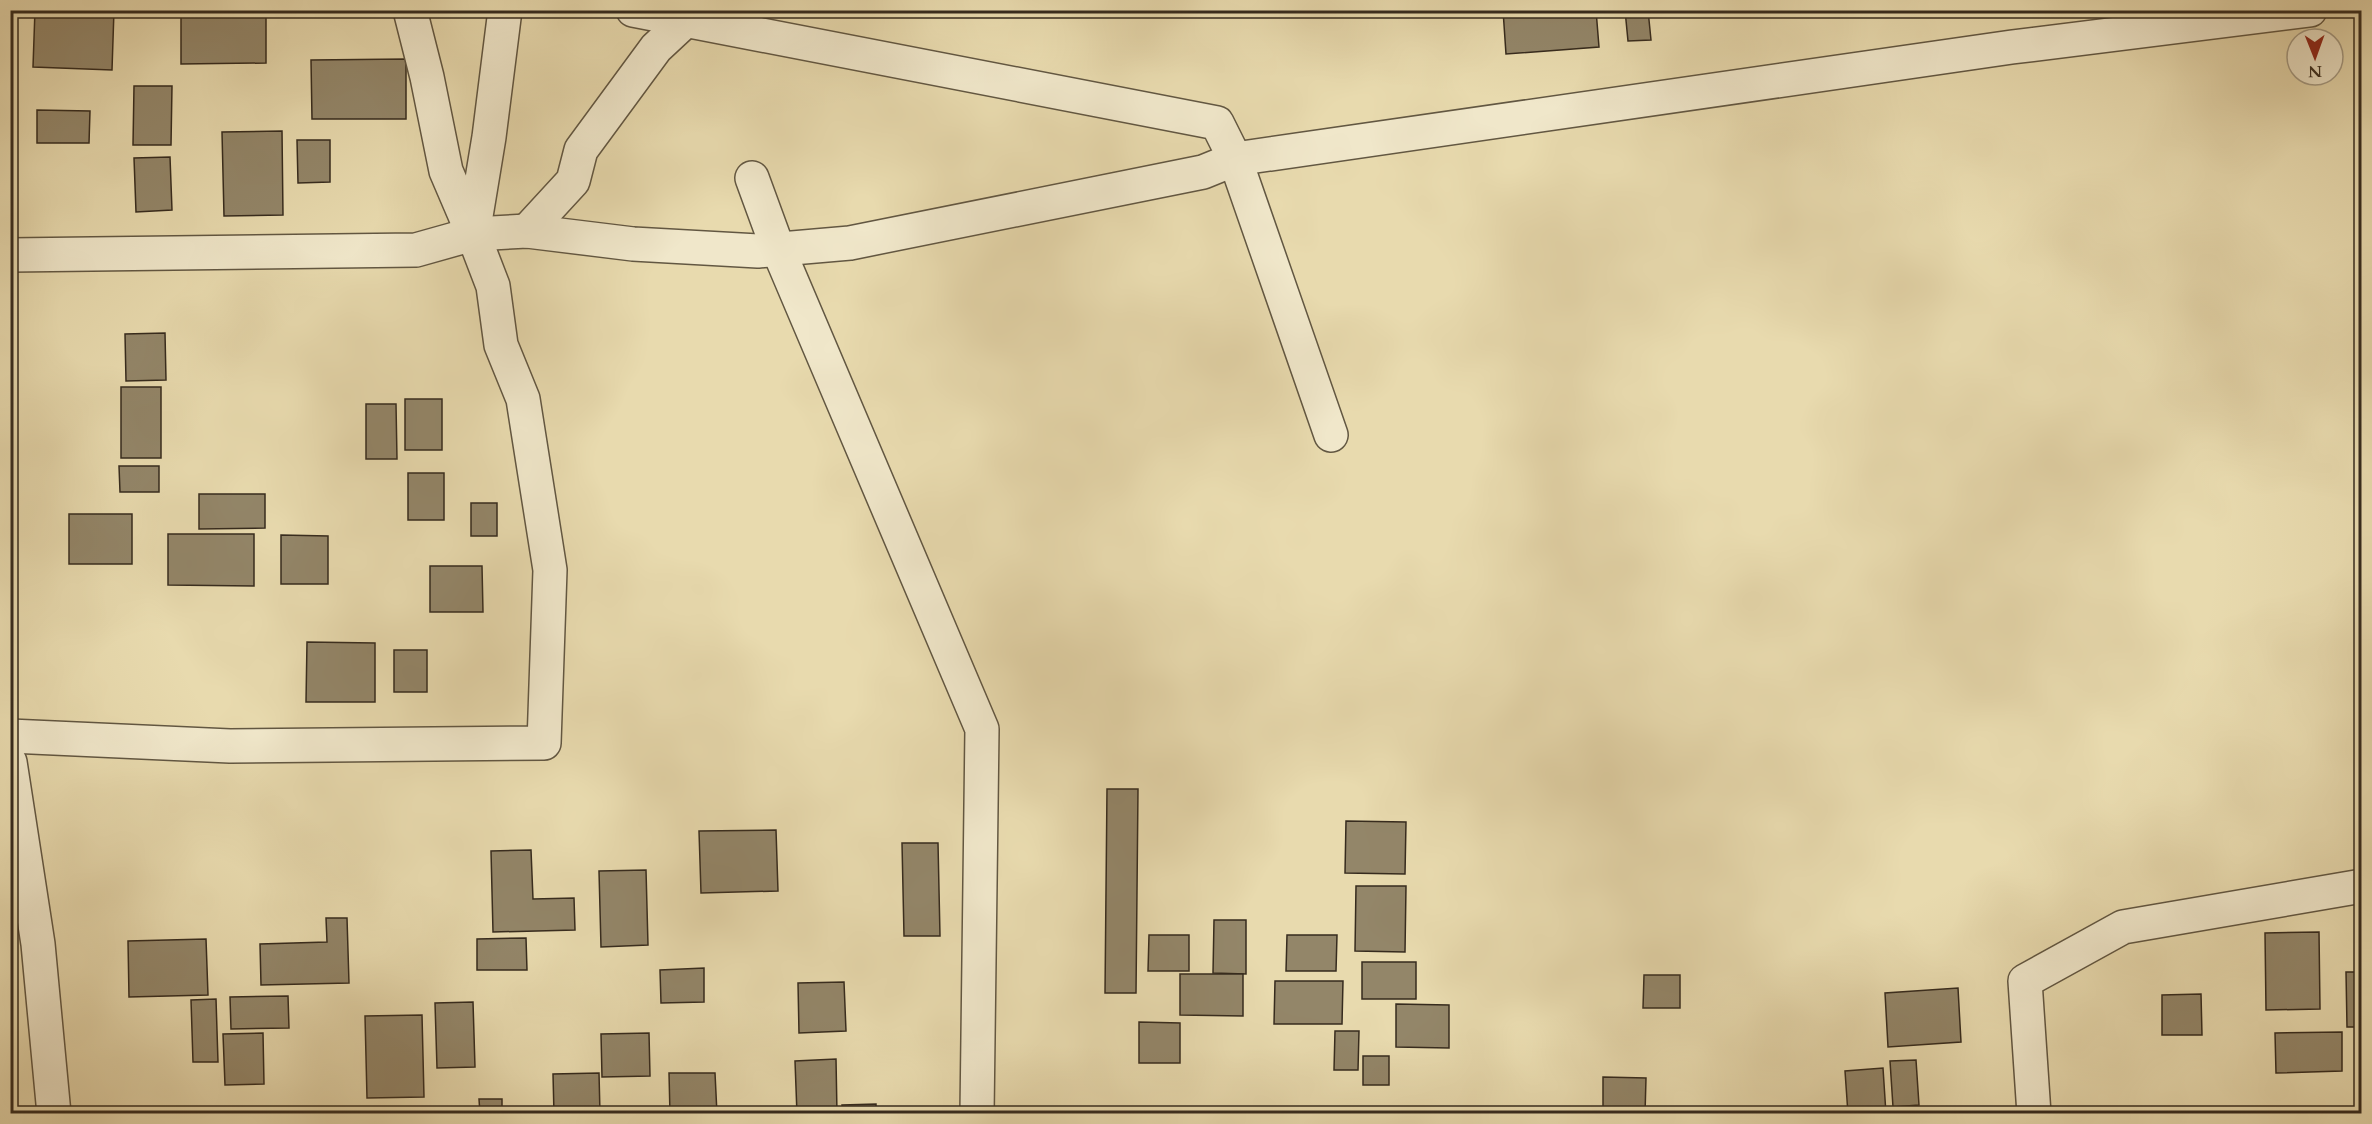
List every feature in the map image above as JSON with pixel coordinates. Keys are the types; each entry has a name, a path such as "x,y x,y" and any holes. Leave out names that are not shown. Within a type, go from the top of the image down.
{"street":[{"path":"10,736 230,746 544,743 550,570 523,399 501,345 493,286 446,171 427,77 410,10"},
{"path":"473,234 489,137 505,10"},
{"path":"633,10 689,16 1217,123 1235,159 1331,435"},
{"path":"10,256 416,250 473,234 527,231 633,244 758,251 850,243 1203,172 1235,159 2012,47 2310,10"},
{"path":"527,231 573,181 581,150 657,48 689,16"},
{"path":"752,178 778,249 982,729 977,1113"},
{"path":"10,762 38,944 54,1113"},
{"path":"2034,1113 2025,981 2123,927 2361,886"}],"building":[{"path":"35,10 114,10 112,70 33,67"},
{"path":"1503,10 1596,10 1599,47 1506,54"},
{"path":"1625,10 1648,10 1651,40 1628,41"},
{"path":"181,15 266,15 266,63 181,64"},
{"path":"406,59 406,119 312,119 311,60"},
{"path":"134,86 172,86 171,145 133,145"},
{"path":"37,110 90,111 89,143 37,143"},
{"path":"282,131 283,215 224,216 222,132"},
{"path":"297,140 330,140 330,182 298,183"},
{"path":"170,157 172,210 136,212 134,158"},
{"path":"165,333 166,380 126,381 125,334"},
{"path":"121,387 161,387 161,458 121,458"},
{"path":"405,399 442,399 442,450 405,450"},
{"path":"366,404 396,404 397,459 366,459"},
{"path":"119,466 159,466 159,492 120,492"},
{"path":"408,473 444,473 444,520 408,520"},
{"path":"199,494 265,494 265,528 199,529"},
{"path":"471,503 497,503 497,536 471,536"},
{"path":"69,514 132,514 132,564 69,564"},
{"path":"168,534 254,534 254,586 168,585"},
{"path":"281,535 328,536 328,584 281,584"},
{"path":"430,566 482,566 483,612 430,612"},
{"path":"307,642 375,643 375,702 306,702"},
{"path":"394,650 427,650 427,692 394,692"},
{"path":"1107,789 1138,789 1136,993 1105,993"},
{"path":"1346,821 1406,822 1405,874 1345,873"},
{"path":"776,830 778,891 701,893 699,831"},
{"path":"902,843 938,843 940,936 904,936"},
{"path":"531,850 533,899 574,898 575,930 493,932 491,851"},
{"path":"646,870 648,945 601,947 599,871"},
{"path":"1356,886 1406,886 1405,952 1355,951"},
{"path":"326,918 347,918 349,983 261,985 260,944 327,942"},
{"path":"1214,920 1246,920 1246,974 1213,973"},
{"path":"2319,932 2320,1009 2266,1010 2265,933"},
{"path":"1149,935 1189,935 1189,971 1148,971"},
{"path":"1287,935 1337,935 1336,971 1286,971"},
{"path":"526,938 527,970 477,970 477,939"},
{"path":"206,939 208,995 129,997 128,941"},
{"path":"1362,962 1416,962 1416,999 1362,999"},
{"path":"704,968 704,1002 661,1003 660,970"},
{"path":"2346,972 2362,972 2362,1027 2347,1027"},
{"path":"1180,974 1243,974 1243,1016 1180,1015"},
{"path":"1644,975 1680,975 1680,1008 1643,1008"},
{"path":"1275,981 1343,981 1342,1024 1274,1024"},
{"path":"844,982 846,1031 799,1033 798,983"},
{"path":"1958,988 1961,1042 1888,1047 1885,993"},
{"path":"2201,994 2202,1035 2162,1035 2162,995"},
{"path":"288,996 289,1028 231,1029 230,997"},
{"path":"216,999 218,1062 193,1062 191,1000"},
{"path":"473,1002 475,1067 437,1068 435,1003"},
{"path":"1396,1004 1449,1005 1449,1048 1396,1047"},
{"path":"422,1015 424,1097 367,1098 365,1016"},
{"path":"1139,1022 1180,1023 1180,1063 1139,1063"},
{"path":"1335,1031 1359,1031 1358,1070 1334,1070"},
{"path":"2342,1032 2342,1071 2276,1073 2275,1033"},
{"path":"263,1033 264,1084 225,1085 223,1034"},
{"path":"649,1033 650,1076 602,1077 601,1034"},
{"path":"1363,1056 1389,1056 1389,1085 1363,1085"},
{"path":"836,1059 837,1114 797,1114 795,1061"},
{"path":"1916,1060 1919,1105 1893,1107 1890,1061"},
{"path":"1883,1068 1886,1114 1848,1114 1845,1071"},
{"path":"599,1073 600,1114 554,1114 553,1074"},
{"path":"669,1073 715,1073 717,1114 670,1114"},
{"path":"1603,1077 1646,1078 1645,1114 1603,1114"},
{"path":"479,1099 502,1099 502,1114 480,1114"},
{"path":"876,1104 876,1114 843,1114 842,1105"}]}
